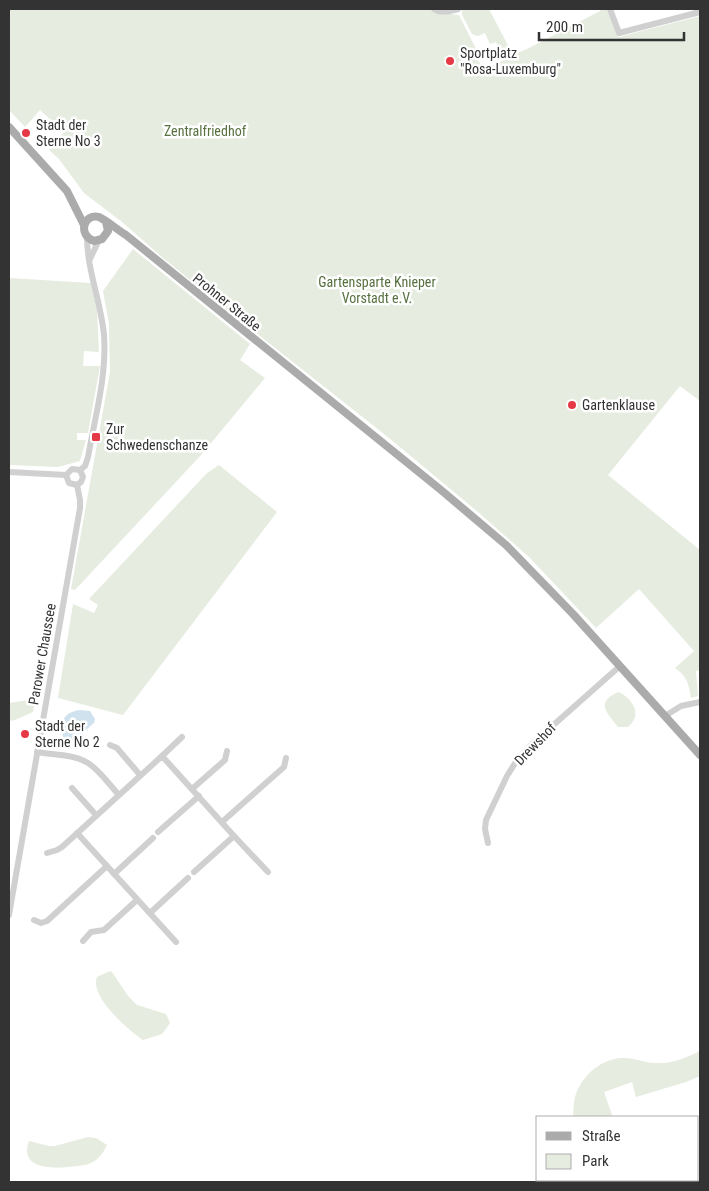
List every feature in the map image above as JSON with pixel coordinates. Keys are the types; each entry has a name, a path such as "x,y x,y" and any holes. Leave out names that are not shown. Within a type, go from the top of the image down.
{"main road":[{"path":"9,127 90,218"},
{"path":"74,201 84,225 90,218 99,217 106,222 108,231 102,239 91,240 87,237"},
{"name":"Prohner Straße","path":"106,222 126,235 441,490 506,545 548,588 700,755"},
{"name":"Parower Chaussee","path":"84,225 87,237"},
{"name":"Prohner Straße","path":"102,239 121,236 132,241"}],"street":[{"path":"434,9 437,11 449,11 458,9"},
{"path":"610,9 619,33 700,12"},
{"name":"Parower Chaussee","path":"9,915 80,508 77,485 83,477 80,470 85,466 88,457 104,357 102,315 87,237"},
{"path":"90,260 102,239"},
{"path":"9,472 66,475 72,469 80,470"},
{"path":"66,475 69,483 77,485"},
{"name":"Drewshof","path":"488,843 485,829 486,820 507,776 517,760 538,738 620,666"},
{"path":"665,716 681,706 700,702"},
{"path":"47,853 57,850 77,833 182,737"},
{"path":"110,745 117,748 140,775"},
{"path":"192,789 225,760 227,751"},
{"path":"38,752 74,758 85,762 93,767 118,794"},
{"path":"162,756 268,872"},
{"path":"222,822 284,767 286,758"},
{"path":"72,788 96,815"},
{"path":"158,832 199,796"},
{"path":"77,833 176,942"},
{"path":"194,872 234,836"},
{"path":"114,874 153,838"},
{"path":"34,920 41,923 47,921 107,866"},
{"path":"150,913 188,878"},
{"path":"82,941 93,931 104,930 137,900"}],"green space":[{"path":"9,9 433,9 436,12 459,15 476,49 474,52 483,70 504,60 496,42 490,44 485,33 478,36 472,34 462,15 464,9 489,9 512,53 529,48 600,11 600,9 607,9 619,37 700,16 700,401 680,386 608,475 700,550 700,670 696,671 698,696 691,698 687,681 675,668 694,651 639,589 596,628 529,557 478,512 389,438 222,306 122,222 84,193 59,159 49,150 64,132 40,110 25,127 9,110"},
{"path":"133,249 250,344 240,360 265,378 202,454 75,590 71,589 110,372 109,324 103,291"},
{"path":"9,278 91,283 97,310 99,352 84,351 83,366 100,366 88,433 77,433 77,440 86,440 80,461 58,467 9,465"},
{"path":"219,465 277,512 123,715 58,698 73,604 94,613 98,605 89,599 207,473"},
{"path":"618,692 628,699 635,709 635,718 628,727 618,727 605,708 607,700"},
{"path":"35,699 33,712 9,721 9,703"},
{"path":"110,971 137,1005 166,1014 170,1023 162,1034 143,1040 128,1029 111,1012 104,1003 96,985 97,977"},
{"path":"700,1051 700,1076 636,1097 632,1082 604,1092 611,1116 573,1116 574,1100 583,1080 594,1069 607,1061 631,1058 645,1062 665,1063"},
{"path":"88,1137 96,1138 107,1145 99,1158 89,1164 53,1168 38,1165 28,1157 29,1141 55,1146"}],"water":[{"path":"80,710 90,711 95,719 94,723 74,740 69,741 63,738 62,727 64,719 69,713"}],"place":[{"name":"Sportplatz \"Rosa-Luxemburg\"","path":"450,61"},
{"name":"Stadt der Sterne No 3","path":"26,133"},
{"name":"Gartenklause","path":"572,405"},
{"name":"Zur Schwedenschanze","path":"96,437"},
{"name":"Stadt der Sterne No 2","path":"25,734"}],"park label":[{"name":"Zentralfriedhof","path":"205,131"},
{"name":"Gartensparte Knieper Vorstadt e.V.","path":"377,290"}]}
